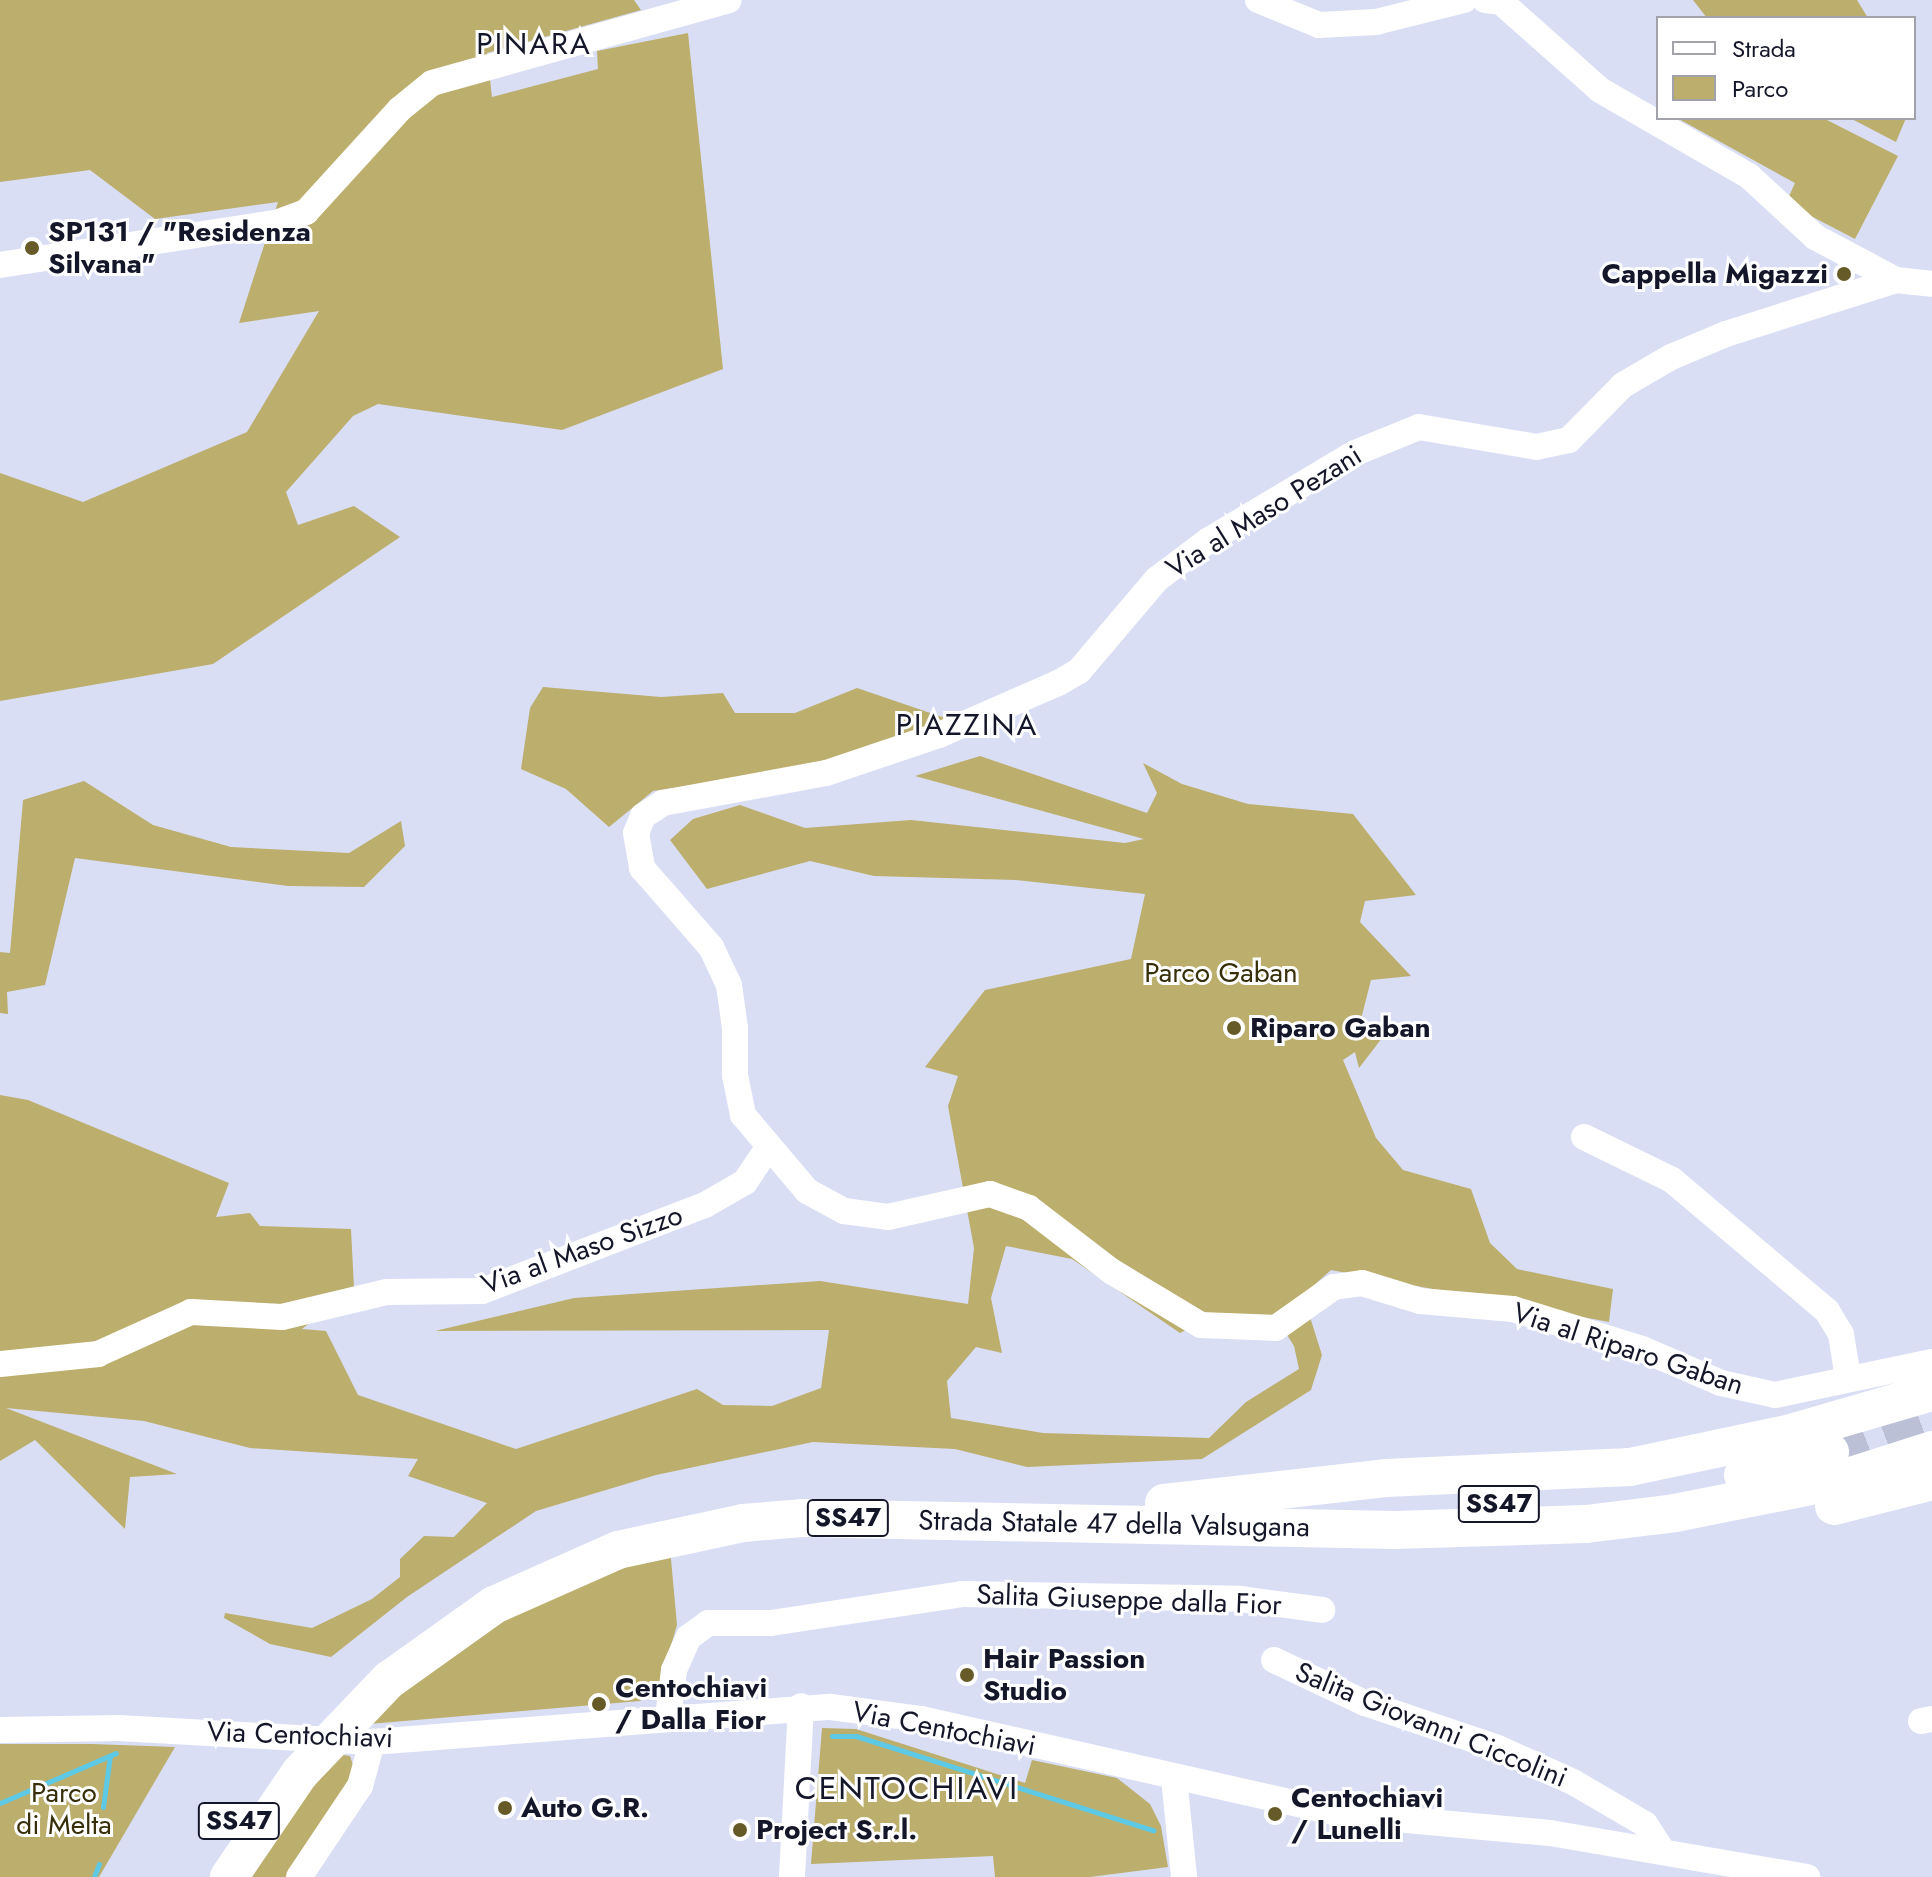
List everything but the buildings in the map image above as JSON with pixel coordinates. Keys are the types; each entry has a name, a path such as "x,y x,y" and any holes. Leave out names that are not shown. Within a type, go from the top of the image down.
{"highway":[{"path":"1164,1503 1386,1478 1630,1467 1791,1433 1932,1392"},
{"name":"Strada Statale 47 della Valsugana","path":"203,1877 288,1770 352,1720 423,1653 494,1605 555,1574 618,1550 743,1523 858,1518 1395,1530 1570,1525 1675,1513 1832,1482 1932,1450"},
{"name":"Strada Statale 47 della Valsugana","path":"352,1720 413,1630 488,1582 615,1528 682,1511 833,1496 1326,1508 1528,1502 1707,1482 1830,1452"},
{"path":"1395,1530 1456,1542 1617,1537 1809,1512 1932,1481"},
{"name":"Strada Statale 47 della Valsugana","path":"233,1872 288,1770"}],"street":[{"path":"0,265 276,223 306,212 400,109 432,83 729,0"},
{"path":"1258,0 1319,25 1376,22 1464,0"},
{"path":"1485,0 1501,2 1600,90 1749,176 1815,237 1896,280 1932,284"},
{"name":"Via al Maso Pezani","path":"767,1149 743,1115 729,985 711,947 642,868 636,833 643,816 663,803 759,788 871,759 1058,683 1079,671 1157,579 1209,540 1355,453 1419,427 1537,447 1569,440 1623,385 1671,357 1726,334 1896,280"},
{"path":"1584,1137 1672,1180 1827,1311 1841,1334 1848,1378"},
{"name":"Via al Maso Sizzo","path":"0,1364 98,1354 191,1312 282,1317 387,1292 482,1291 705,1205 745,1182 767,1149"},
{"name":"Via al Riparo Gaban","path":"767,1149 807,1191 844,1211 888,1217 990,1194 1029,1208 1111,1271 1201,1325 1276,1328 1334,1287 1362,1283 1420,1301 1513,1309 1642,1349 1721,1383 1775,1395 1932,1362"},
{"name":"Salita Giuseppe dalla Fior","path":"668,1717 674,1670 689,1637 708,1623 771,1623 962,1594 1240,1599 1322,1610"},
{"name":"Salita Giovanni Ciccolini","path":"1274,1660 1365,1703 1498,1748 1573,1782 1645,1824 1680,1861"},
{"path":"792,1877 801,1706"},
{"name":"Via Centochiavi","path":"0,1730 352,1720 668,1717 801,1706 921,1719 1174,1778 1371,1819 1550,1833 1680,1861 1807,1877"},
{"path":"299,1877 360,1786 352,1720"},
{"path":"1174,1778 1184,1877"}],"green space":[{"path":"0,0 634,0 641,10 487,53 492,97 598,69 597,51 688,33 723,369 562,430 378,404 353,416 286,492 298,525 354,506 400,537 213,664 0,701 0,473 83,502 247,432 319,311 239,323 278,202 155,219 90,170 0,182"},
{"path":"1693,0 1857,0 1867,16 1705,16"},
{"path":"1681,120 1827,120 1898,156 1855,239 1786,203 1795,183"},
{"path":"1854,120 1905,120 1896,142"},
{"path":"543,687 661,697 723,693 735,713 795,713 857,688 948,719 824,765 653,791 609,827 566,789 521,769 530,708"},
{"name":"Parco Gaban","path":"980,756 1147,813 1157,793 1143,763 1182,784 1248,804 1353,814 1416,895 1365,901 1360,922 1411,976 1371,980 1361,1019 1382,1038 1359,1068 1355,1052 1343,1060 1376,1138 1403,1170 1471,1189 1490,1243 1517,1269 1613,1289 1609,1322 1331,1270 1303,1295 1322,1355 1311,1390 1202,1459 1027,1467 955,1449 813,1442 656,1475 536,1511 407,1597 331,1657 270,1644 224,1618 225,1613 312,1628 372,1599 400,1577 400,1559 424,1536 454,1537 487,1503 408,1476 418,1459 250,1448 144,1421 6,1408 177,1474 130,1477 125,1529 35,1440 0,1461 0,1095 28,1100 229,1183 216,1217 250,1213 260,1226 351,1229 354,1288 302,1329 326,1331 358,1395 516,1449 697,1389 723,1405 772,1406 821,1388 829,1330 435,1331 574,1298 820,1281 968,1304 974,1248 948,1106 958,1076 925,1067 985,990 1131,959 1145,894 1016,880 874,876 810,861 707,889 670,840 693,819 740,805 805,828 911,820 1125,843 1144,839 915,776","holes":["1006,1246 1072,1259 1180,1333 1213,1316 1277,1319 1294,1346 1299,1369 1246,1402 1209,1438 1043,1433 951,1418 947,1381 976,1347 1002,1353 991,1298"]},
{"path":"84,781 153,825 231,847 349,853 401,821 405,846 364,887 288,886 75,858 45,985 7,992 8,1014 0,1013 0,952 10,953 23,800"},
{"path":"670,1548 677,1625 659,1687 640,1701 357,1725 482,1625"},
{"path":"822,1728 856,1729 1025,1783 1032,1760 1117,1778 1150,1804 1161,1826 1168,1867 1090,1877 995,1877 993,1856 811,1864"},
{"name":"Parco di Melta","path":"0,1744 175,1747 99,1877 0,1877"},
{"path":"330,1753 350,1756 356,1774 287,1877 250,1877"}],"waterway":[{"path":"832,1736 856,1736 1153,1830"},
{"path":"0,1803 116,1753"},
{"path":"103,1807 110,1755"},
{"path":"94,1877 99,1864"}],"tunnel":[{"path":"1830,1452 1932,1413"}],"place":[{"name":"SP131 / \"Residenza Silvana\"","path":"32,248"},
{"name":"Cappella Migazzi","path":"1844,274"},
{"name":"Riparo Gaban","path":"1234,1028"},
{"name":"Hair Passion Studio","path":"967,1675"},
{"name":"Centochiavi / Dalla Fior","path":"599,1704"},
{"name":"Auto G.R.","path":"505,1808"},
{"name":"Centochiavi / Lunelli","path":"1275,1814"},
{"name":"Project S.r.l.","path":"740,1830"}],"district":[{"name":"PINARA","path":"534,44"},
{"name":"PIAZZINA","path":"967,725"},
{"name":"CENTOCHIAVI","path":"907,1788"}]}
